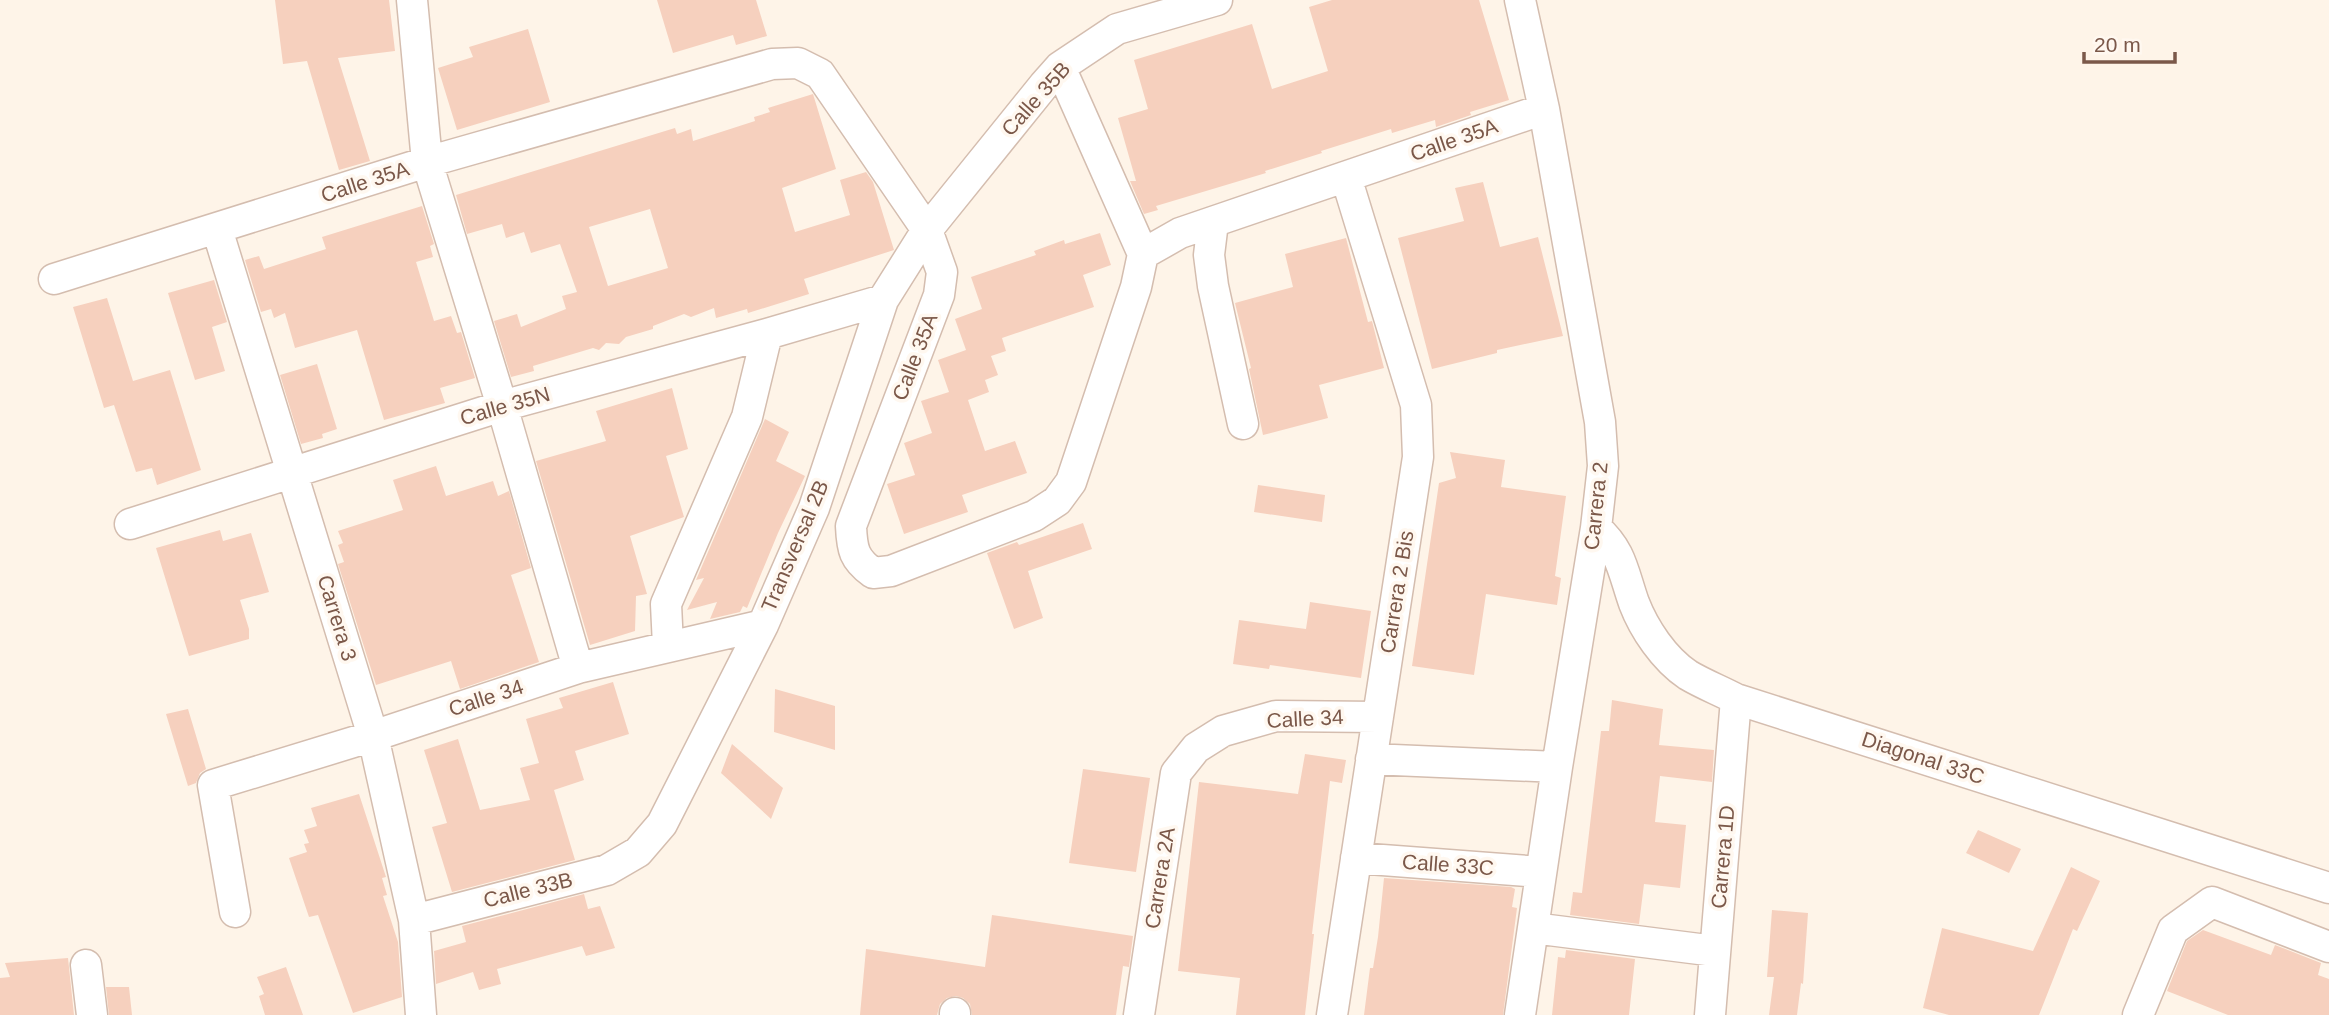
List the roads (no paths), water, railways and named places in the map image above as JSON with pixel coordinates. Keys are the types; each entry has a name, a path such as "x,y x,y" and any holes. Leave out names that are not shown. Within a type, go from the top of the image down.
{"street":[{"path":"412,0 427,162 578,668"},
{"name":"Calle 35B","path":"927,230 1060,67 1117,29 1217,0"},
{"name":"Carrera 2","path":"1520,0 1544,109 1600,422 1603,466 1596,528 1556,767 1520,1015"},
{"name":"Calle 35A","path":"54,279 427,162 772,64 798,63 820,74 927,230 942,272 939,295 851,526 852,548 860,563 873,573 891,571 1034,516 1057,500 1072,482 1136,287 1143,254 1180,233 1544,109"},
{"path":"1060,67 1143,254"},
{"name":"Carrera 2 Bis","path":"1332,1015 1418,457 1416,405 1346,177"},
{"path":"1213,222 1209,255 1213,286 1243,424"},
{"name":"Carrera 3","path":"217,229 373,736 414,920 421,1015"},
{"name":"Transversal 2B","path":"638,852 662,824 763,625 814,508 883,300 927,230"},
{"name":"Calle 35N","path":"130,524 502,406 883,300"},
{"path":"668,646 666,604 747,417 767,334"},
{"name":"Diagonal 33C","path":"1596,528 1610,541 1619,556 1635,606 1653,641 1687,674 1736,699 2329,888"},
{"name":"Calle 34","path":"235,912 213,785 373,736 578,668 763,625"},
{"name":"Carrera 1D","path":"1710,1015 1736,699"},
{"name":"Calle 34","path":"1196,748 1223,731 1276,716 1378,717"},
{"name":"Carrera 2A","path":"1139,1015 1176,773 1196,748"},
{"path":"1371,759 1556,767"},
{"name":"Calle 33B","path":"414,920 607,870 638,852"},
{"name":"Calle 33C","path":"1356,858 1541,872"},
{"path":"2138,1015 2173,930 2212,902 2329,947"},
{"path":"1533,928 1715,951"},
{"path":"86,965 92,1015"}]}
